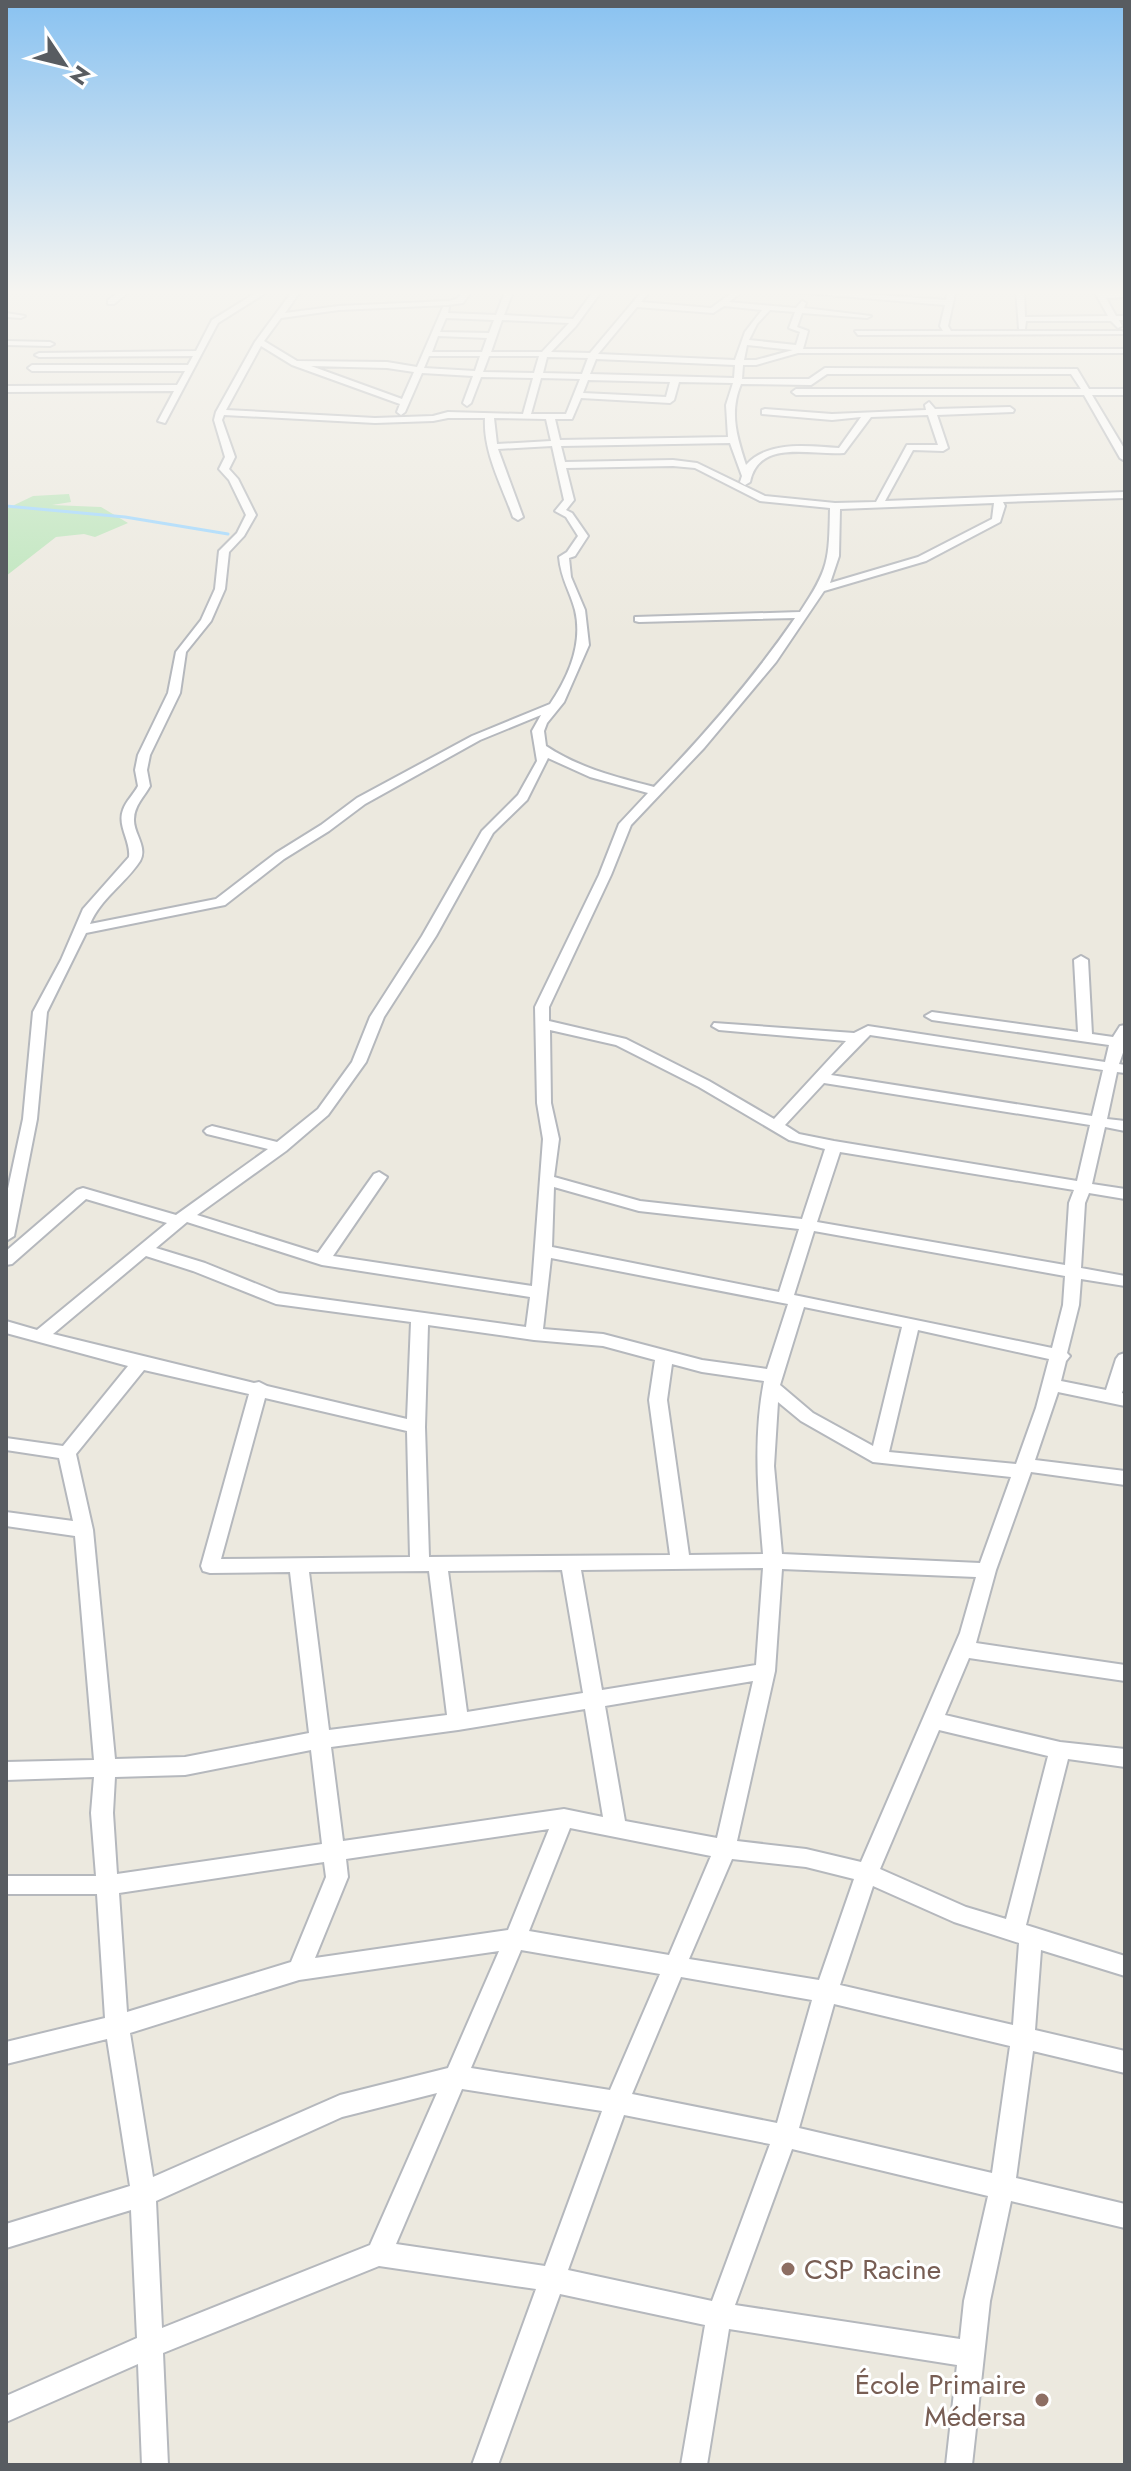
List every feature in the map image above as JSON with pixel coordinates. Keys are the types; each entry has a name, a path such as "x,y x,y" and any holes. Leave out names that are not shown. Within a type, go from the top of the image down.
{"street":[{"path":"162,421 170,404"},
{"path":"6,1236 30,1119 40,1012 90,909 135,858 137,848 127,820 130,806 144,786 141,770 144,755 174,693 181,652 206,621 220,589 224,551 241,534 251,515 233,479 224,469 230,457 218,420 224,404"},
{"path":"398,420 404,404"},
{"path":"526,417 530,404"},
{"path":"220,412 438,420 448,415 569,417 574,404"},
{"path":"728,404 745,474 746,492"},
{"path":"879,504 910,447 943,448 929,404"},
{"path":"1094,404 1125,458"},
{"path":"765,412 832,417 1010,410"},
{"path":"745,474 751,465 770,452 795,447 841,451 868,414"},
{"path":"490,416 488,425 494,447 518,517"},
{"path":"40,1336 182,1218 281,1148 323,1112 359,1062 377,1017 429,936 488,831 529,789 543,761 539,746 541,722 558,702 584,645 580,610 566,577 564,557 571,554 583,535 569,515 560,511 569,500 550,417"},
{"path":"494,447 590,441 735,440"},
{"path":"563,465 673,463 697,466 735,483 746,492 773,502 835,506 1125,495"},
{"path":"821,589 922,559 955,542 997,520 1000,506 996,498"},
{"path":"534,1334 544,1251 546,1180 551,1139 544,1103 542,1007 605,875 625,824 700,746 772,660 821,589 834,556 835,506"},
{"path":"639,619 804,615"},
{"path":"81,930 220,902 280,856 361,801 476,738 526,719 558,702"},
{"path":"539,746 556,759 582,771 655,791"},
{"path":"1081,960 1085,1037"},
{"path":"694,2465 719,2315 785,2136 826,1992 867,1873 964,1649 987,1570 1061,1356 1071,1305 1077,1203 1099,1120 1118,1068 1122,1038 1085,1037 932,1016"},
{"path":"542,1024 621,1042 704,1084 794,1137 1125,1194"},
{"path":"719,1026 857,1038"},
{"path":"777,1125 857,1038 874,1030 1118,1068"},
{"path":"821,1078 1125,1126"},
{"path":"212,1131 281,1148"},
{"path":"488,2464 551,2279 617,2102 725,1849 765,1671 773,1561 765,1466 772,1381 808,1225 834,1146"},
{"path":"322,1260 379,1177"},
{"path":"546,1180 639,1206 808,1225 1125,1281"},
{"path":"6,1260 83,1193 182,1218 322,1260 540,1293"},
{"path":"143,1250 199,1267 276,1298 534,1334 603,1340 772,1381 807,1417 879,1457 1125,1478"},
{"path":"544,1251 911,1323 1061,1356"},
{"path":"420,1318 416,1427 429,1564 458,1722"},
{"path":"879,1457 911,1323"},
{"path":"6,1327 140,1363 259,1388 416,1427"},
{"path":"664,1357 658,1400 680,1561"},
{"path":"1052,1385 1118,1399 1125,1359"},
{"path":"67,1453 140,1363"},
{"path":"259,1388 210,1566 773,1561 987,1570"},
{"path":"6,1444 67,1453"},
{"path":"67,1453 84,1530 105,1767 102,1813 117,2026 143,2194 155,2465"},
{"path":"6,1519 84,1530"},
{"path":"570,1563 616,1828"},
{"path":"299,1565 337,1877 299,1970"},
{"path":"964,1649 1125,1673"},
{"path":"6,1771 185,1766 318,1740 458,1722 765,1671"},
{"path":"931,1720 1060,1750 1125,1758"},
{"path":"959,2465 977,2301 1002,2188 1023,2039 1022,1934 1060,1750"},
{"path":"379,2254 564,1818"},
{"path":"6,1885 108,1885 564,1818 725,1849 806,1858 867,1873 962,1915 1125,1966"},
{"path":"6,2053 117,2026 299,1970 515,1939 826,1992 1125,2062"},
{"path":"6,2236 143,2194 340,2106 456,2077 617,2102 785,2136 1125,2216"},
{"path":"6,2409 149,2346 379,2254 551,2279 719,2315 971,2354"}],"green space":[{"path":"69,494 71,502 52,505 101,507 128,523 95,537 84,534 56,537 6,576 6,509 33,496"}],"waterway":[{"path":"6,506 125,517 228,534"}],"place":[{"name":"CSP Racine","path":"788,2269"},
{"name":"École Primaire Médersa","path":"1042,2400"}]}
